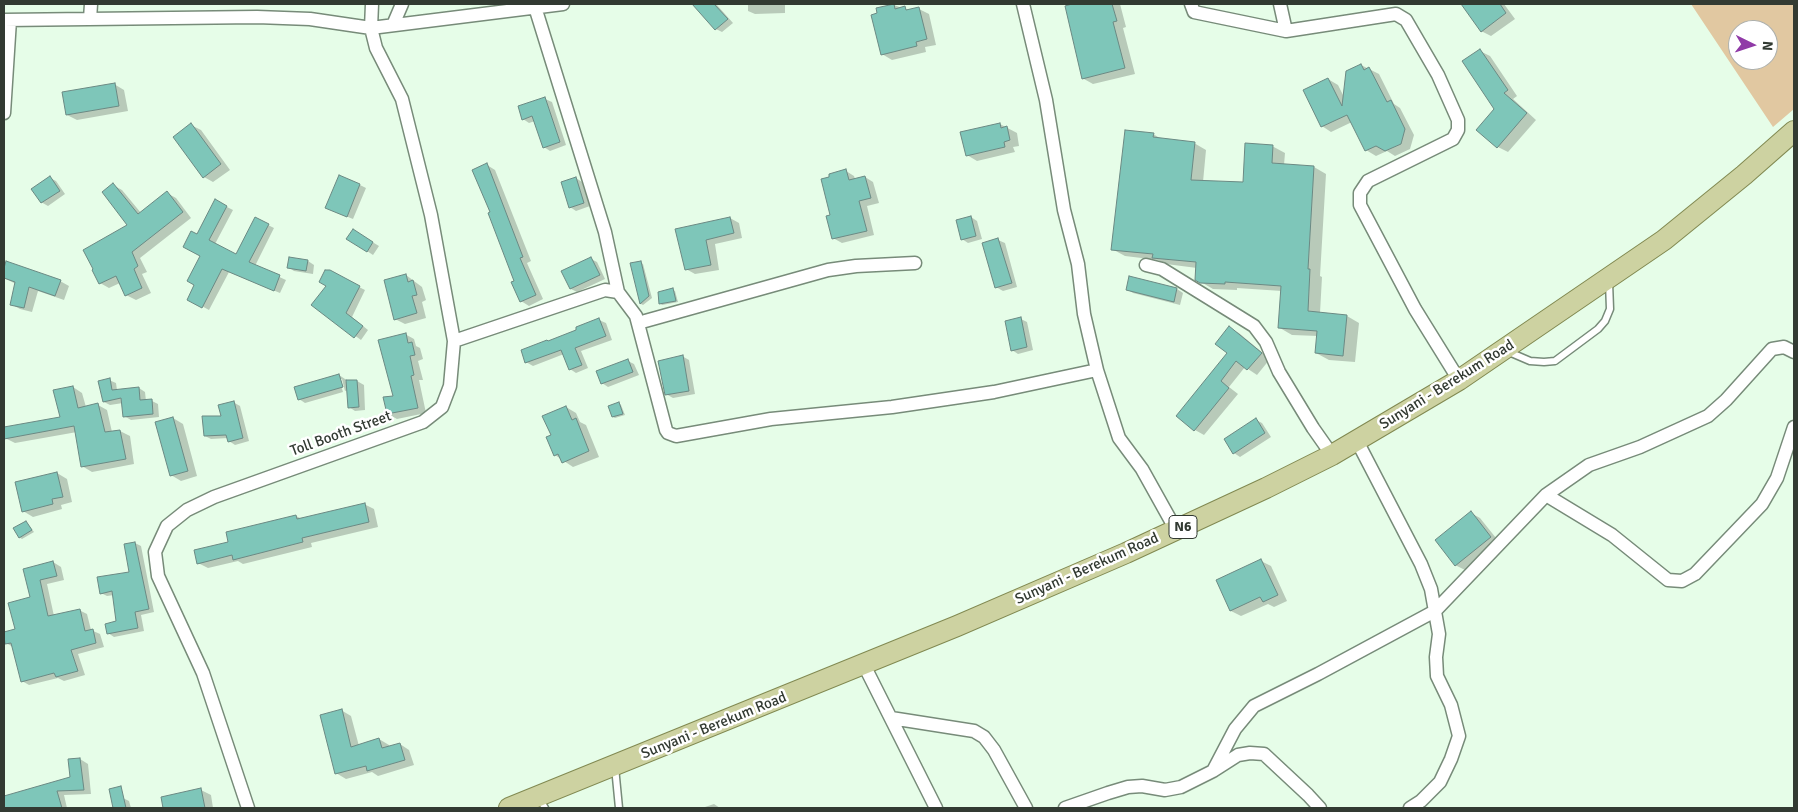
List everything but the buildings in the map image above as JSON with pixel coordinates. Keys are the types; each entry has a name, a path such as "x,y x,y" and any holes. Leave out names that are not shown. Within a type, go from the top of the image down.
{"main road":[{"name":"Sunyani - Berekum Road","path":"510,808 542,802 615,766 957,626 1176,530 1332,455 1460,380 1664,240 1744,175 1794,131"}],"street":[{"path":"90,19 91,4"},
{"name":"Toll Booth Street","path":"248,808 203,673 158,576 155,552 167,526 187,510 214,497 423,422 442,407 450,386 454,341 431,215 402,99 376,48 371,28 372,4"},
{"path":"393,25 402,4"},
{"path":"4,113 7,20 257,17 310,19 371,28 563,4"},
{"path":"1023,4 1046,100 1064,210 1078,264 1084,314 1096,370 1119,438 1142,469 1176,530"},
{"path":"1191,4 1194,12 1286,31 1396,14 1406,20 1438,75 1458,120 1458,130 1453,139 1368,180 1360,193 1360,206 1416,309 1460,380"},
{"path":"1280,4 1286,31"},
{"path":"536,7 605,232 618,292 636,316 668,433 676,436 771,420 892,407 994,392 1096,370"},
{"path":"638,323 828,270 856,266 915,264"},
{"path":"1146,265 1162,269 1254,326 1266,342 1279,372 1332,455"},
{"path":"454,341 605,290 618,292"},
{"path":"1214,771 1235,729 1254,706 1435,611 1546,495 1589,465 1640,447 1708,416 1726,400 1772,349 1784,347 1794,352"},
{"path":"1546,495 1612,535 1668,580 1682,581 1695,574 1762,504 1777,478 1794,427"},
{"path":"1357,441 1421,564 1431,590 1438,634 1437,676 1451,705 1459,736 1440,782 1421,801 1410,808"},
{"path":"864,665 936,808"},
{"path":"890,718 974,731 984,737 994,750 1026,808"},
{"path":"1064,808 1128,787 1142,786 1165,790 1181,787 1214,771 1238,755 1250,753 1264,754 1308,794 1320,808"}],"lane":[{"path":"1504,350 1530,361 1555,361 1598,329 1605,321 1610,309 1608,278"},
{"path":"615,766 618,808"}],"shaded area":[{"path":"1691,4 1794,4 1794,109 1773,127 1735,70 1778,70 1778,20 1728,20 1728,60"}]}
